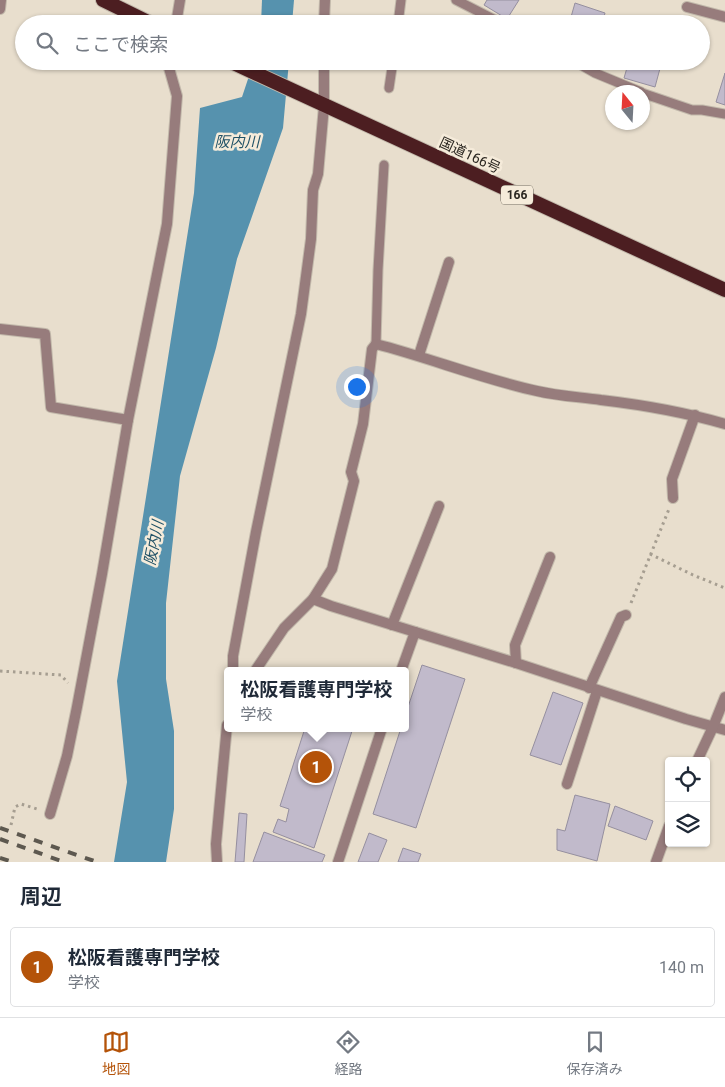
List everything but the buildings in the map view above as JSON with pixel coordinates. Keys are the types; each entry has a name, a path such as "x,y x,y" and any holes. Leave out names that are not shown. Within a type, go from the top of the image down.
{"highway":[{"path":"103,0 134,15"},
{"name":"国道166号","path":"248,70 725,290"}],"street":[{"path":"0,9 1,0"},
{"path":"178,15 180,0"},
{"path":"324,15 325,0"},
{"path":"687,8 725,17"},
{"path":"50,814 67,756 77,707 128,420 167,224 177,96 170,70"},
{"path":"233,667 233,656 256,532 301,314 311,239 313,190 318,174 324,106 324,70"},
{"path":"419,355 449,262"},
{"path":"0,329 45,334 51,407 128,420"},
{"path":"258,667 284,628 313,599 332,570 354,481 351,472 365,408 372,349 376,344 419,355 485,378 539,392 653,406 725,424"},
{"path":"673,498 672,479 695,415"},
{"path":"392,625 439,506"},
{"path":"516,663 515,644 550,558"},
{"path":"313,599 725,730"},
{"path":"566,784 593,689 621,617 626,615"},
{"path":"403,667 415,632"},
{"path":"699,757 714,727 725,697"},
{"path":"217,862 216,844 226,732"},
{"path":"338,862 381,732"},
{"path":"656,862 665,837"}],"lane":[{"path":"399,15 401,0"},
{"path":"456,0 485,15"},
{"path":"389,88 392,70"},
{"path":"590,70 623,85"},
{"path":"650,96 692,110 725,114"},
{"path":"376,344 378,261 384,165"}],"path":[{"path":"626,615 673,498"},
{"path":"650,554 725,588"},
{"path":"0,671 61,676 68,681 77,707"},
{"path":"12,825 16,807 20,804"}],"water":[{"path":"262,0 294,0 293,15 261,15"},
{"name":"阪内川","path":"251,70 288,70 283,128 237,259 216,348 180,476 166,603 166,679 174,731 174,809 166,862 114,862 127,782 117,681 194,193 200,108 242,97"}],"railway":[{"path":"0,828 97,862"},
{"path":"0,839 64,862"},
{"path":"0,858 13,862"}],"place":[{"name":"松阪看護専門学校","path":"316,767"}]}
